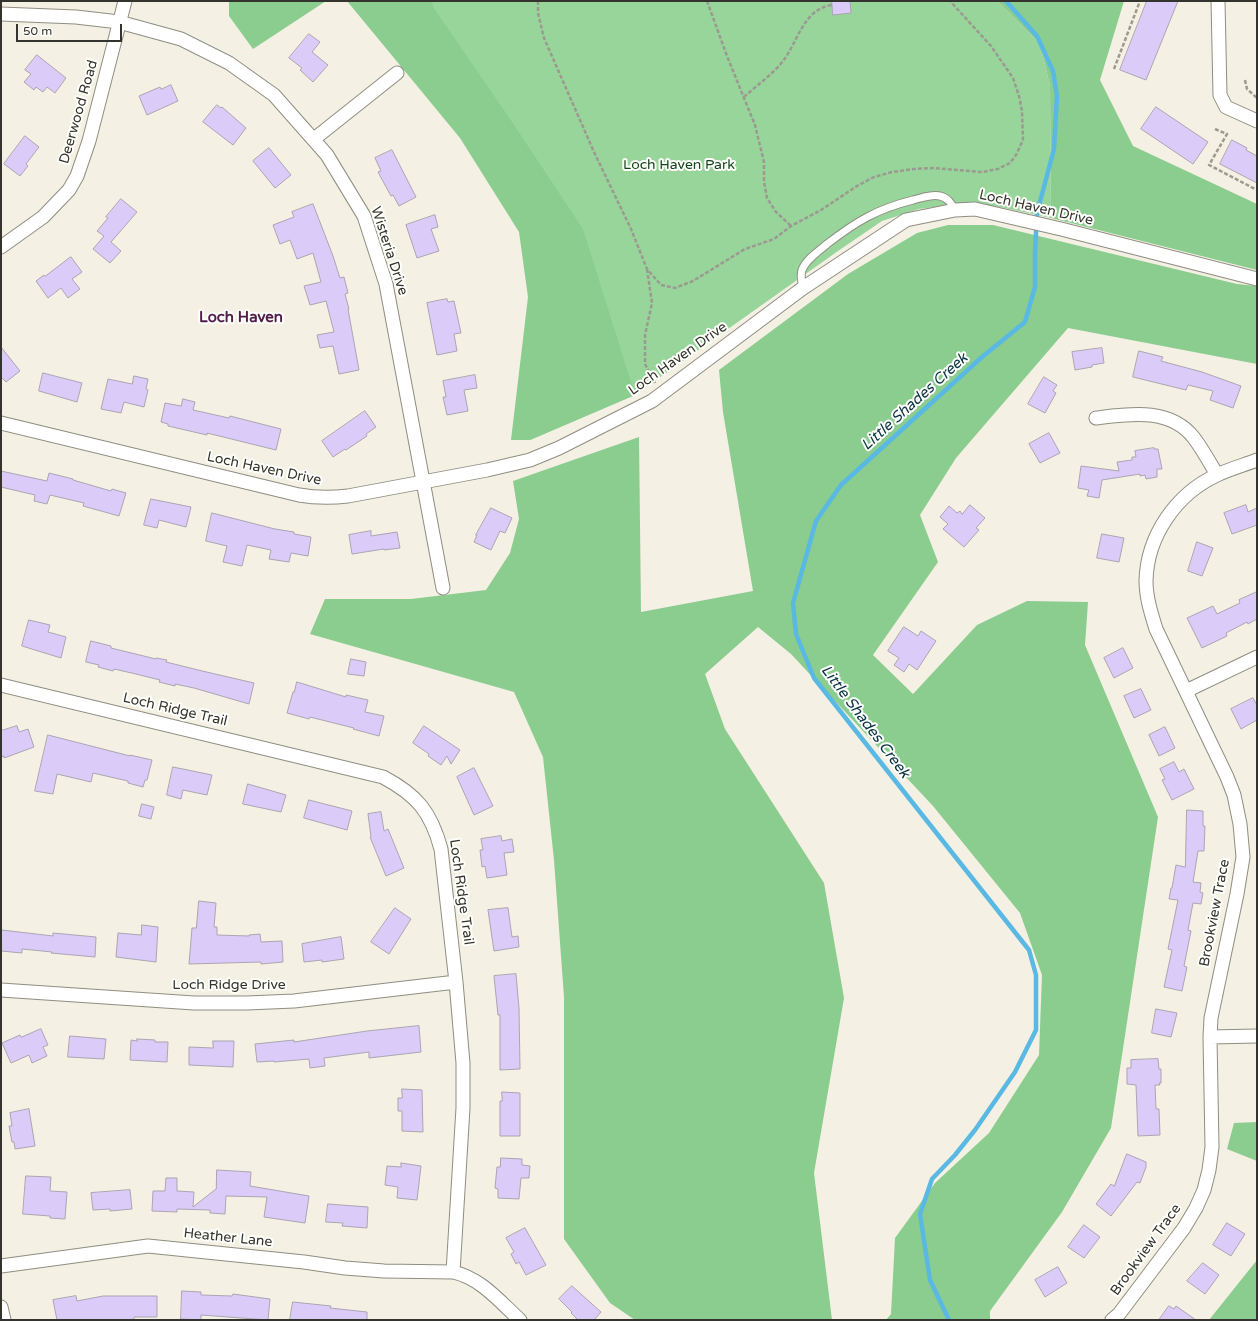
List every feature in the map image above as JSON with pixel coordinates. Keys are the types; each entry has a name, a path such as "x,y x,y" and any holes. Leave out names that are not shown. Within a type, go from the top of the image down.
{"street":[{"name":"Deerwood Road","path":"1,247 43,217 69,190 77,176 89,141 125,1"},
{"path":"1218,1 1220,95 1226,107 1257,121"},
{"name":"Wisteria Drive","path":"1,14 76,17 120,22 181,39 229,63 274,95 327,155 364,216 386,284 443,588"},
{"path":"314,139 397,74"},
{"name":"Loch Haven Drive","path":"1,423 299,495 319,498 348,496 487,470 530,460 600,428 652,401 803,288 906,220 955,210 975,209 1061,229 1257,279"},
{"path":"1096,418 1134,413 1152,415 1180,425 1193,437 1217,475"},
{"name":"Brookview Trace","path":"1112,1320 1119,1314 1184,1228 1196,1208 1204,1190 1209,1170 1212,1147 1211,1018 1242,869 1242,843 1237,807 1228,777 1156,628 1152,615 1147,586 1150,551 1162,525 1171,512 1197,486 1217,475 1257,460"},
{"path":"1186,691 1257,657"},
{"name":"Loch Ridge Trail","path":"1,685 370,773 383,777 397,784 408,792 429,815 437,832 441,848 461,1030 463,1108 453,1272"},
{"name":"Loch Ridge Drive","path":"1,990 194,1003 247,1003 294,1001 456,982"},
{"path":"1210,1036 1257,1036"},
{"name":"Heather Lane","path":"1,1266 148,1246 304,1262 345,1268 384,1271 453,1272"},
{"path":"453,1272 464,1274 478,1281 520,1320"},
{"path":"1,1307 4,1320"}],"lane":[{"path":"803,288 801,280 802,271 807,262 843,232 869,215 891,205 930,196 940,196 948,199 955,210"}],"path":[{"path":"538,1 538,13 547,44 594,152 631,229 647,269 652,303 645,335 646,364 653,381 663,392"},
{"path":"707,1 755,125 764,162 764,182 767,198 776,212 791,226"},
{"path":"647,269 661,285 675,288 693,281 745,249 774,239 791,226 821,210 857,186 874,177 892,172 934,168 982,172 998,169 1010,164 1016,155 1022,140 1022,111 1013,78 991,46 950,1"},
{"path":"1114,69 1140,1"},
{"path":"744,97 783,61 807,19 824,6 832,5"},
{"path":"1245,80 1250,93 1257,98"},
{"path":"1216,129 1227,134 1209,165 1257,190"}],"green space":[{"path":"229,1 326,1 253,49 229,16"},
{"path":"347,1 432,1 433,7 583,229 635,395 530,440 511,440 528,297 519,232 460,138"},
{"name":"Loch Haven Park","path":"395,1 997,1 1040,44 1050,86 1051,218 1000,207 967,203 919,209 882,221 635,395 530,440 540,255"},
{"path":"997,1 1124,1 1100,80 1133,146 1257,204 1257,270 1051,218 1050,86 1040,44"},
{"path":"948,225 993,225 1237,284 1257,286 1257,364 1068,328 956,458 920,515 938,562 873,655 913,694 977,625 1027,601 1088,602 1085,645 1158,817 1111,1128 1062,1212 990,1311 990,1320 886,1320 891,1314 895,1238 935,1183 989,1133 1039,1055 1042,975 1020,913 933,806 791,654 758,627 705,674 725,729 824,883 844,998 814,1173 832,1320 635,1320 610,1303 564,1239 564,997 554,860 543,757 514,692 310,634 325,599 411,599 486,590 510,553 519,519 513,481 639,437 641,612 753,591 723,412 719,370 848,274 917,233"},
{"path":"1257,1122 1257,1161 1227,1149 1234,1123"},
{"path":"1257,1260 1257,1320 1209,1320"}],"building":[{"path":"832,1 850,1 851,13 833,15"},
{"path":"1147,1 1178,1 1146,80 1120,70"},
{"path":"309,34 320,42 312,52 328,65 313,82 300,70 302,68 289,58"},
{"path":"37,55 66,78 55,93 47,87 43,92 36,87 34,90 24,82 31,74 25,70"},
{"path":"171,85 178,101 147,115 139,96 160,87 161,89"},
{"path":"217,105 221,108 222,107 246,128 233,145 203,122"},
{"path":"1156,107 1208,142 1193,164 1141,129"},
{"path":"25,136 39,147 26,164 28,166 20,176 4,164"},
{"path":"1232,140 1247,148 1246,150 1257,156 1257,183 1220,164"},
{"path":"269,148 291,175 275,188 253,161"},
{"path":"392,150 416,197 399,206 393,195 391,196 378,172 381,171 375,158"},
{"path":"121,199 137,212 111,242 121,251 110,263 93,249 104,236 97,231"},
{"path":"313,204 340,278 344,277 348,293 345,294 349,309 359,370 339,374 333,346 320,348 317,335 334,332 326,301 310,305 304,286 321,282 313,253 297,259 290,240 280,244 273,225 294,217 292,212"},
{"path":"435,215 438,227 431,229 439,251 417,258 406,225"},
{"path":"71,257 82,272 72,279 80,289 68,298 61,288 48,298 36,281"},
{"path":"447,299 448,302 454,301 461,333 454,334 457,351 437,355 427,303"},
{"path":"1,347 20,371 6,382 1,377"},
{"path":"1102,348 1104,363 1075,370 1072,352"},
{"path":"1139,351 1163,357 1161,361 1202,372 1241,386 1233,408 1210,400 1213,391 1188,385 1186,390 1133,377"},
{"path":"43,373 82,383 77,402 39,391"},
{"path":"475,375 477,388 464,390 468,411 447,415 443,397 446,397 443,381"},
{"path":"134,376 148,379 146,389 148,390 144,407 124,402 121,413 101,409 108,379 132,384"},
{"path":"1044,377 1057,385 1053,391 1056,393 1045,413 1028,404"},
{"path":"183,399 195,402 193,410 229,418 230,416 281,429 276,450 207,433 207,435 168,426 168,424 161,422 165,403 181,406"},
{"path":"365,411 376,427 366,434 367,436 333,457 322,441"},
{"path":"1049,433 1060,453 1040,463 1029,444"},
{"path":"1154,448 1158,449 1162,469 1157,469 1157,477 1146,479 1145,475 1140,476 1140,474 1102,480 1099,498 1087,496 1089,490 1078,488 1081,466 1119,471 1117,462 1132,460 1132,457 1136,457 1135,451"},
{"path":"1,471 47,481 49,473 111,491 112,489 126,493 119,516 83,506 84,503 50,495 47,504 34,501 35,495 1,487"},
{"path":"151,499 191,507 186,527 159,520 157,528 144,525"},
{"path":"970,505 985,518 976,528 979,530 964,547 943,529 948,524 940,517 949,506 957,513 960,511 962,514"},
{"path":"1246,505 1248,512 1257,508 1257,525 1232,534 1224,513"},
{"path":"491,508 512,518 505,533 500,531 491,550 474,542 476,535"},
{"path":"212,513 311,537 308,556 291,553 289,562 269,559 271,550 247,545 242,566 223,562 227,546 206,541"},
{"path":"371,531 371,536 397,532 400,548 352,554 349,535"},
{"path":"1102,534 1124,538 1119,562 1097,558"},
{"path":"1197,542 1213,548 1202,576 1188,571"},
{"path":"1257,592 1257,619 1248,624 1247,622 1226,633 1227,636 1202,648 1187,618 1213,606 1217,614 1240,603 1239,600"},
{"path":"29,620 50,625 48,632 66,637 61,658 22,646"},
{"path":"904,627 918,636 921,631 936,641 917,670 909,664 904,672 894,665 899,658 888,651"},
{"path":"91,641 111,646 111,648 156,659 167,660 166,662 254,683 249,704 194,688 175,684 175,686 159,682 160,680 136,674 114,669 113,671 98,667 99,665 86,662"},
{"path":"1123,648 1133,668 1114,678 1104,658"},
{"path":"351,659 366,662 364,676 348,674"},
{"path":"297,682 346,697 346,695 368,700 365,712 384,716 379,736 310,717 309,719 287,713"},
{"path":"1141,689 1151,710 1134,718 1124,696"},
{"path":"1253,698 1257,705 1257,720 1241,729 1231,709"},
{"path":"17,726 19,732 28,729 34,747 4,758 4,756 1,757 1,731"},
{"path":"424,726 460,750 451,764 447,756 441,765 428,756 429,754 413,743"},
{"path":"1165,727 1175,748 1159,756 1149,735"},
{"path":"48,735 130,756 152,760 147,780 145,780 143,787 128,783 128,781 93,773 91,782 57,774 53,794 35,791"},
{"path":"1174,762 1179,772 1184,769 1194,789 1172,800 1162,780 1165,779 1160,769"},
{"path":"173,767 212,775 207,795 183,790 181,799 167,795"},
{"path":"474,768 493,806 474,815 457,777"},
{"path":"248,784 286,795 281,812 243,804"},
{"path":"309,800 352,811 347,830 304,818"},
{"path":"142,804 154,807 151,819 139,816"},
{"path":"1187,810 1203,811 1203,826 1205,826 1204,851 1198,851 1193,882 1201,883 1200,892 1203,893 1201,904 1193,903 1188,930 1191,931 1184,966 1187,967 1182,991 1164,987 1172,950 1168,949 1178,900 1169,899 1176,865 1185,867"},
{"path":"381,812 384,831 388,829 404,868 386,876 370,837 368,814"},
{"path":"501,836 502,841 512,839 514,852 504,853 507,875 487,878 485,866 482,867 480,850 483,850 481,839"},
{"path":"199,901 216,903 214,927 217,927 217,935 249,936 260,934 261,942 282,941 283,962 261,964 261,962 189,964 192,928 196,928"},
{"path":"395,908 411,919 389,954 371,942"},
{"path":"508,908 512,937 518,936 519,947 494,951 488,910"},
{"path":"142,925 158,927 156,962 116,957 118,933 141,935"},
{"path":"2,930 53,936 53,933 96,937 95,957 22,949 22,953 1,951"},
{"path":"341,937 344,959 322,962 322,960 304,962 302,944"},
{"path":"516,974 519,1008 520,1069 500,1070 500,1015 498,1015 494,976"},
{"path":"1156,1009 1177,1013 1171,1037 1152,1033"},
{"path":"419,1026 421,1052 369,1058 369,1052 324,1058 325,1066 310,1068 309,1059 257,1062 255,1044 294,1040 294,1042 367,1031"},
{"path":"41,1029 48,1045 43,1047 47,1056 32,1063 29,1055 11,1063 2,1043 20,1035 21,1037"},
{"path":"70,1036 106,1039 104,1059 68,1057"},
{"path":"137,1039 155,1040 155,1042 168,1042 167,1062 130,1060 131,1040 137,1041"},
{"path":"213,1041 234,1041 233,1067 189,1065 189,1047 213,1048"},
{"path":"1158,1059 1159,1069 1161,1069 1161,1083 1159,1083 1160,1085 1155,1085 1156,1109 1159,1109 1160,1135 1138,1136 1136,1085 1127,1084 1127,1068 1131,1068 1131,1060"},
{"path":"402,1089 422,1090 423,1132 402,1131 402,1111 398,1111 398,1098 402,1098"},
{"path":"502,1092 520,1093 520,1136 500,1136 500,1101 502,1101"},
{"path":"29,1109 35,1146 15,1149 9,1126 12,1126 10,1113"},
{"path":"1127,1154 1146,1162 1146,1167 1140,1183 1137,1182 1111,1216 1096,1204 1111,1184 1114,1186"},
{"path":"501,1158 522,1159 522,1165 530,1166 529,1178 521,1178 519,1199 498,1198 498,1189 495,1188 497,1167 500,1167"},
{"path":"401,1163 421,1166 417,1200 397,1198 398,1187 385,1185 387,1166 401,1167"},
{"path":"217,1170 251,1172 250,1186 309,1196 305,1223 264,1217 267,1197 226,1196 225,1214 210,1213 210,1210 177,1209 177,1212 152,1211 153,1191 165,1191 166,1178 177,1178 177,1191 194,1192 193,1207 216,1189"},
{"path":"26,1176 51,1177 50,1191 67,1192 65,1219 50,1218 50,1216 23,1214"},
{"path":"130,1190 132,1209 110,1211 110,1209 93,1210 91,1193"},
{"path":"328,1204 368,1207 367,1228 342,1226 343,1223 326,1222"},
{"path":"1227,1223 1245,1234 1231,1256 1213,1245"},
{"path":"1084,1225 1100,1237 1084,1258 1068,1247"},
{"path":"525,1228 546,1265 526,1275 519,1262 516,1264 511,1254 514,1252 506,1238"},
{"path":"1203,1263 1219,1275 1205,1294 1187,1281"},
{"path":"1058,1267 1067,1283 1045,1297 1035,1280"},
{"path":"572,1286 601,1312 594,1320 578,1320 559,1299"},
{"path":"182,1291 201,1292 201,1295 232,1296 233,1294 270,1299 268,1320 201,1315 201,1320 181,1319"},
{"path":"76,1296 77,1301 103,1296 157,1296 157,1317 134,1317 134,1320 57,1320 53,1300"},
{"path":"293,1302 367,1312 367,1320 290,1320"},
{"path":"1169,1306 1174,1309 1176,1306 1196,1320 1159,1320"}],"waterway":[{"name":"Little Shades Creek","path":"949,1320 930,1280 920,1214 932,1179 955,1155 975,1130 1015,1072 1036,1030 1036,975 1029,950 814,678 796,634 793,603 816,521 841,485 982,357 1025,322 1035,287 1037,213 1054,149 1057,96 1053,71 1037,36 1006,1"}],"district":[{"name":"Loch Haven","path":"241,318"}]}
